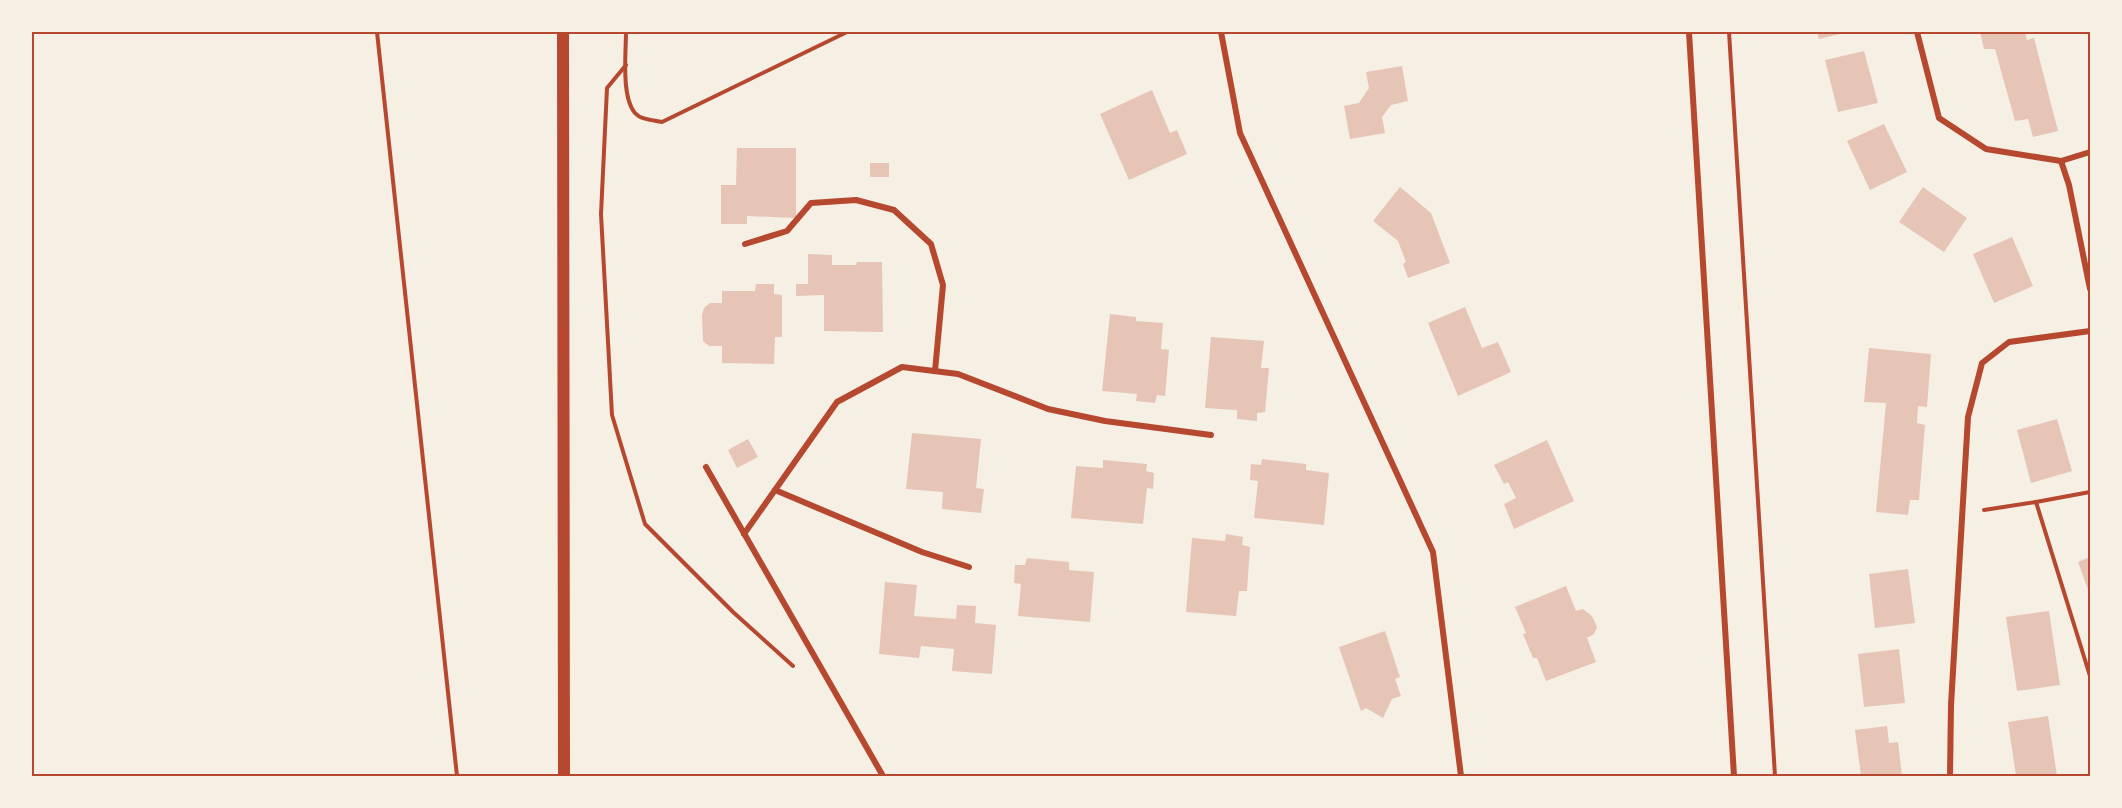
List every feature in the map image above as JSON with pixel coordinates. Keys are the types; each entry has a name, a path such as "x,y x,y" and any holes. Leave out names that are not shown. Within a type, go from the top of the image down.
{"main road":[{"path":"563,32 564,777"}],"street":[{"path":"1221,32 1240,133 1432,552 1461,777"},
{"path":"1689,32 1734,777"},
{"path":"1917,32 1939,118 1986,149 2061,160 2091,152"},
{"path":"2061,160 2069,184 2091,289"},
{"path":"745,244 787,231 811,203 856,200 894,210 931,244 943,285 935,371"},
{"path":"1950,777 1951,705 1968,417 1982,363 2009,342 2091,331"},
{"path":"744,534 837,402 902,367 958,374 1059,411 1105,421 1211,435"},
{"path":"706,467 883,777"},
{"path":"775,490 922,552 969,567"}],"path":[{"path":"377,32 457,777"},
{"path":"626,32 628,102 636,114 646,119 662,122 846,32"},
{"path":"1729,32 1775,777"},
{"path":"626,65 607,88 601,202 612,415 645,524 733,612 799,672"},
{"path":"1963,513 2091,492"},
{"path":"2036,502 2091,676"}],"building":[{"path":"1817,32 1848,32 1819,39"},
{"path":"1980,32 2025,32 2027,40 2034,38 2058,131 2033,137 2028,119 2015,121 1995,49 1984,49"},
{"path":"1864,51 1878,103 1838,112 1825,60"},
{"path":"1402,66 1408,101 1391,105 1382,117 1385,133 1350,139 1344,106 1359,103 1369,88 1366,72"},
{"path":"1152,90 1170,133 1177,130 1187,154 1129,180 1100,114"},
{"path":"1884,124 1907,172 1870,190 1847,141"},
{"path":"737,148 796,148 796,218 747,216 747,224 721,224 721,185 736,185"},
{"path":"870,163 889,163 889,177 870,177"},
{"path":"1400,187 1431,213 1450,263 1408,278 1403,264 1406,262 1398,241 1373,221"},
{"path":"1923,187 1967,218 1944,252 1899,222"},
{"path":"2012,237 2033,286 1994,303 1973,254"},
{"path":"808,254 832,255 832,265 882,262 883,332 824,331 824,295 796,296 796,284 808,284"},
{"path":"756,284 774,284 774,294 782,295 782,337 775,337 774,364 722,363 722,346 709,346 703,341 704,308 710,303 722,303 722,291 755,291"},
{"path":"1465,307 1482,348 1498,342 1511,372 1458,396 1428,323"},
{"path":"1110,314 1136,317 1136,321 1163,323 1161,349 1169,350 1165,396 1157,395 1155,403 1136,401 1137,394 1102,391"},
{"path":"1211,337 1264,341 1261,368 1269,368 1265,412 1257,413 1257,421 1237,419 1237,410 1205,408"},
{"path":"1869,348 1931,354 1927,407 1918,406 1917,423 1925,425 1919,500 1910,500 1908,515 1876,512 1886,403 1864,402"},
{"path":"2057,419 2072,471 2031,483 2017,430"},
{"path":"912,433 981,439 976,488 984,489 981,513 942,509 943,492 906,489"},
{"path":"748,439 758,457 737,468 728,450"},
{"path":"1547,440 1574,501 1514,529 1504,504 1516,498 1508,482 1504,484 1494,465"},
{"path":"1262,459 1306,464 1306,470 1329,473 1324,525 1254,518 1258,481 1250,480 1251,464 1261,465"},
{"path":"1103,460 1147,464 1146,471 1154,473 1153,489 1147,488 1143,524 1071,518 1076,466 1103,468"},
{"path":"1226,534 1243,537 1242,545 1250,547 1247,591 1239,591 1236,616 1186,612 1192,538 1225,541"},
{"path":"2090,557 2090,595 2078,562"},
{"path":"1027,558 1069,562 1069,570 1094,572 1090,622 1018,616 1021,584 1014,583 1015,565 1025,565"},
{"path":"1908,569 1915,623 1875,628 1869,574"},
{"path":"885,582 917,585 914,616 956,619 957,605 976,606 975,623 996,625 992,674 952,671 954,649 921,646 919,658 879,654"},
{"path":"1566,586 1576,611 1583,609 1592,616 1597,627 1594,634 1587,638 1596,662 1546,681 1537,658 1533,658 1515,607"},
{"path":"2049,611 2060,685 2017,691 2006,617"},
{"path":"1385,631 1400,677 1395,679 1401,696 1392,699 1383,718 1366,708 1361,711 1339,647"},
{"path":"1899,649 1905,703 1864,707 1858,654"},
{"path":"2048,716 2057,776 2016,776 2008,722"},
{"path":"1887,726 1889,743 1898,742 1902,776 1861,776 1855,730"}]}
